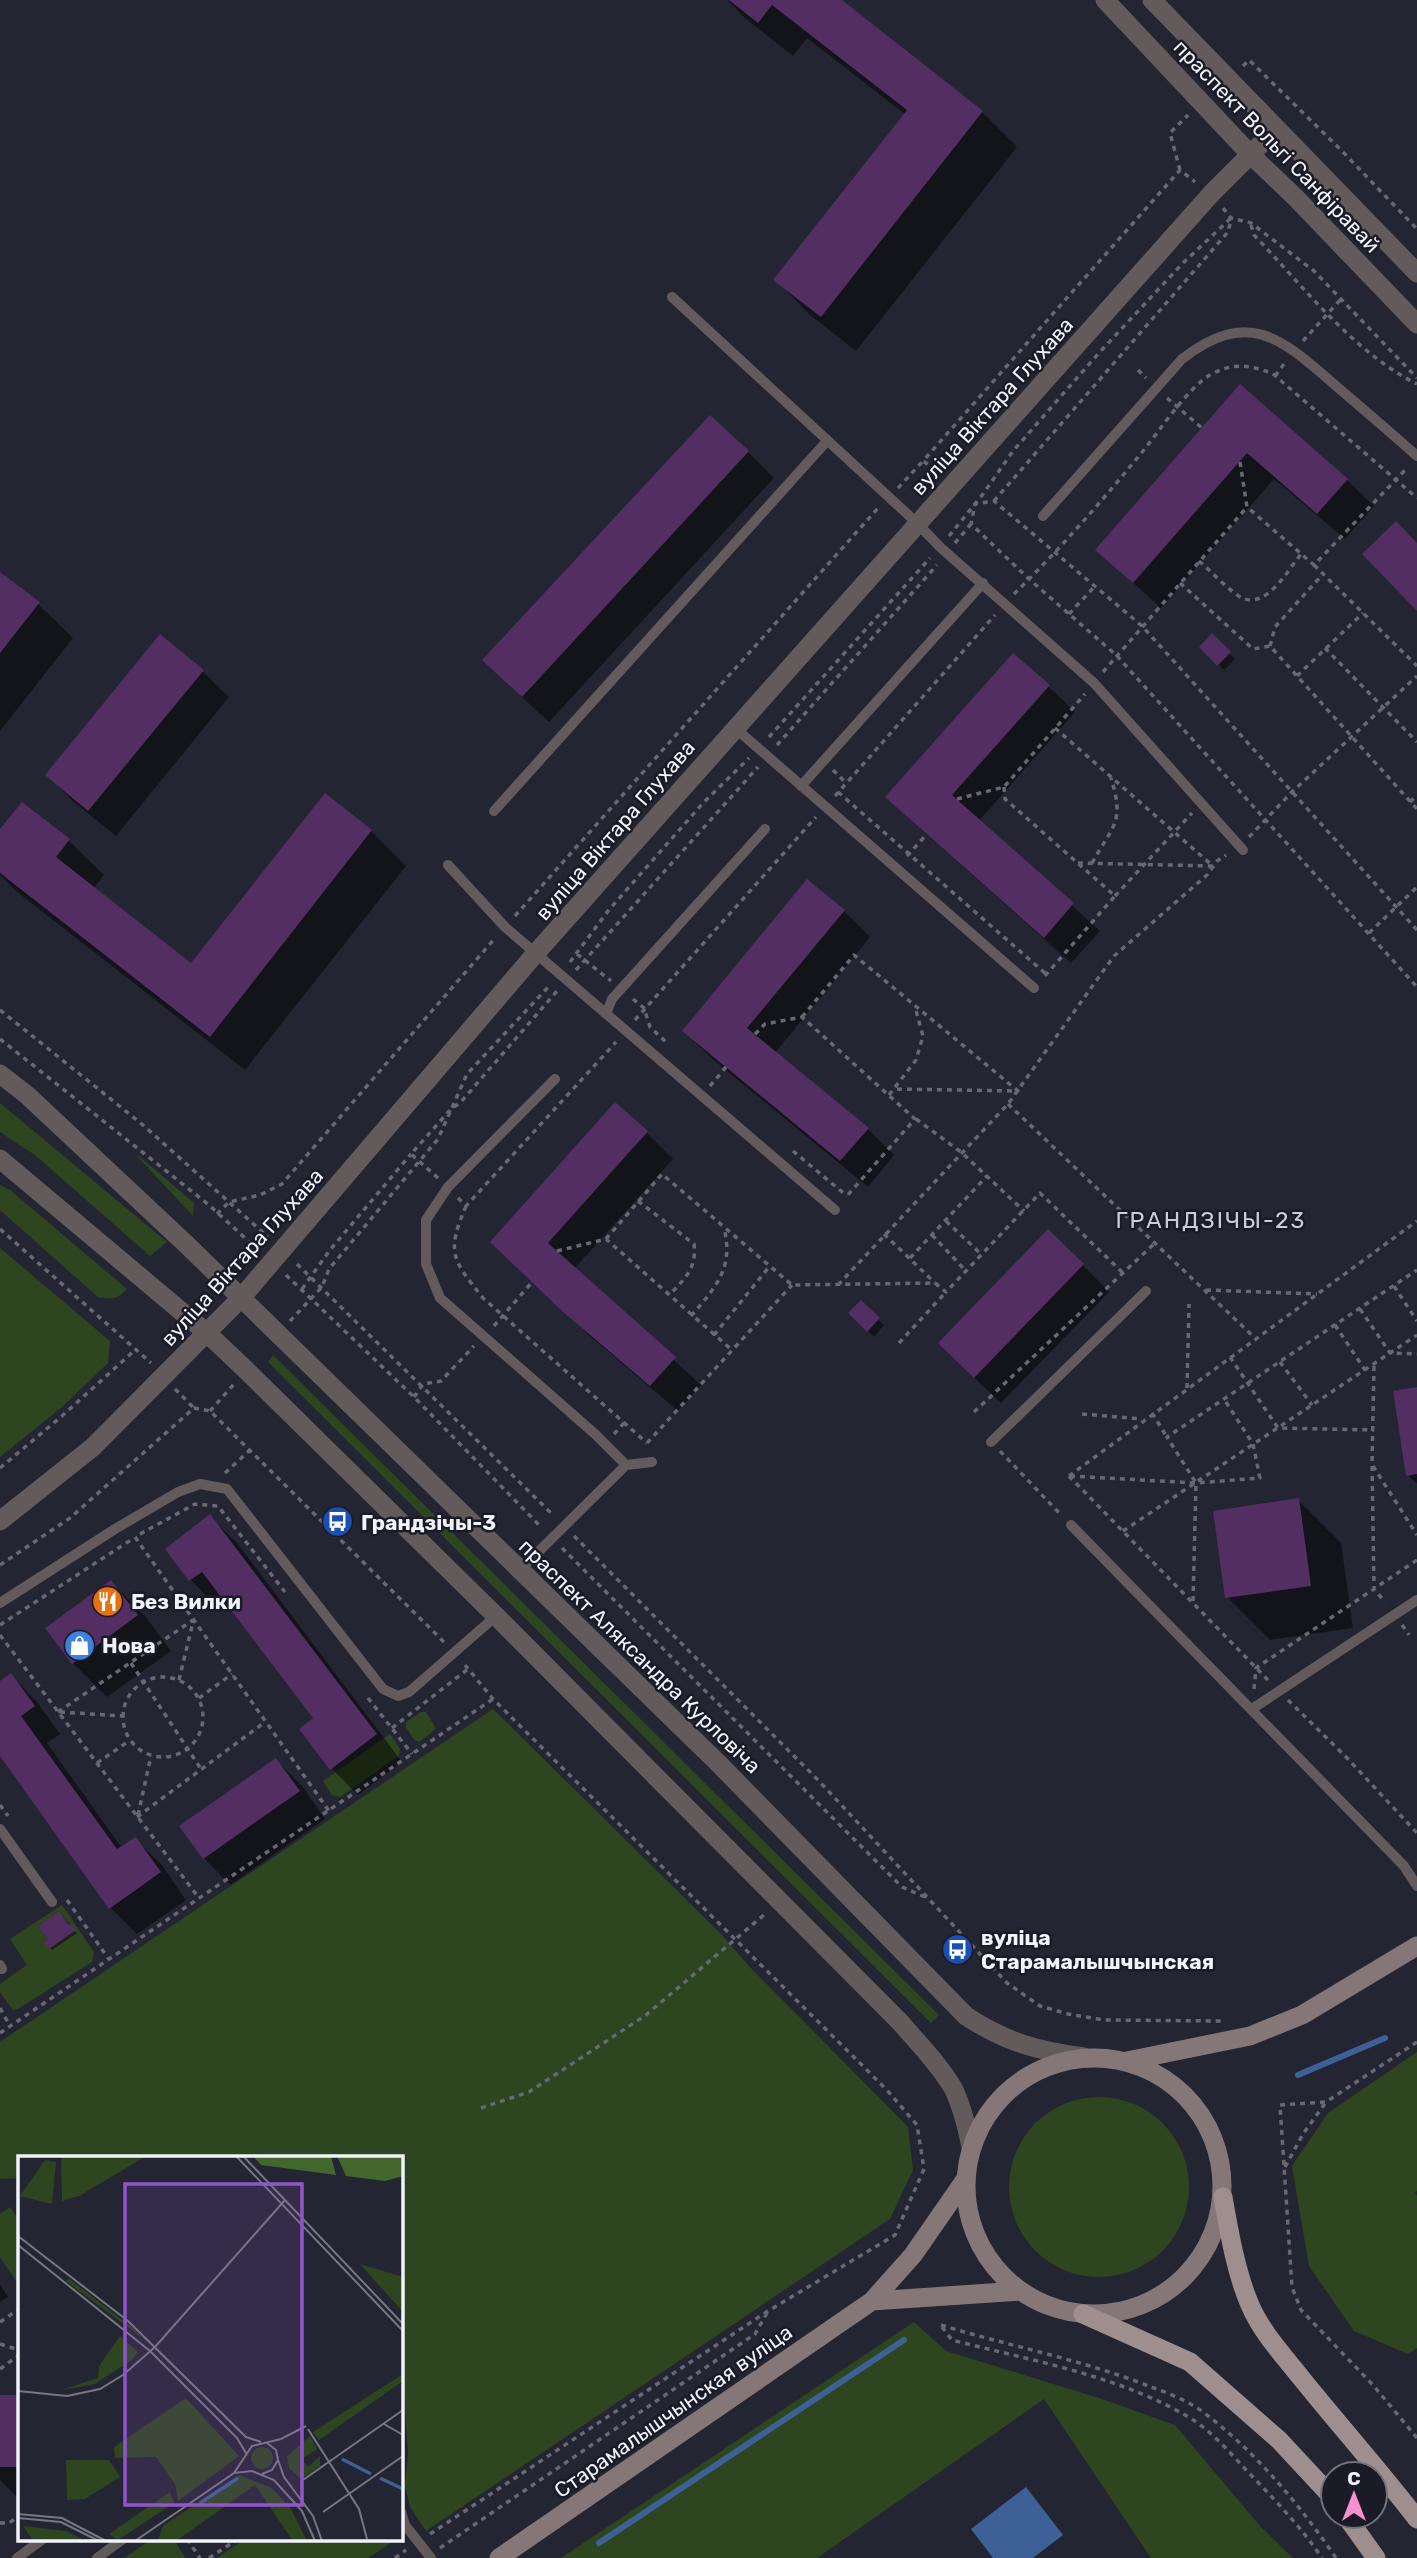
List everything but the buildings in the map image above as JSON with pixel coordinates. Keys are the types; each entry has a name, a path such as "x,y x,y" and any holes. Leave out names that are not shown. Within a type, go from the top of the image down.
{"main road":[{"path":"1127,2061 1250,2036 1302,2015 1417,1946"},
{"name":"Старамалышчынская вуліца","path":"1084,2057 1127,2061 1162,2076 1188,2098 1206,2122 1222,2165 1223,2197 1214,2232 1202,2256 1178,2284 1156,2299 1132,2309 1107,2314 1083,2314 1049,2307 1020,2291 999,2273 983,2251 969,2217 965,2180 971,2147 991,2108 1012,2087 1044,2067 1084,2057"},
{"name":"Старамалышчынская вуліца","path":"499,2558 872,2301 919,2247 965,2180"},
{"path":"1223,2197 1229,2233 1250,2305 1270,2339 1417,2519"},
{"path":"872,2301 1020,2291"},
{"path":"1083,2314 1190,2362 1279,2440 1319,2483"},
{"path":"1356,2530 1376,2558"}],"street":[{"name":"праспект Вольгі Санфіравай","path":"1105,0 1250,154 1417,324"},
{"name":"праспект Вольгі Санфіравай","path":"1152,0 1275,130 1320,172 1417,273"},
{"name":"вуліца Віктара Глухава","path":"0,1521 93,1447 241,1298 536,953 735,728 1210,194 1275,130"},
{"name":"праспект Аляксандра Курловіча","path":"0,1074 27,1095 241,1298 718,1763 966,2016 1013,2042 1042,2051 1084,2057"},
{"path":"0,1159 207,1333 496,1616 780,1901 929,2055 953,2088 965,2119 971,2147"}],"lane":[{"path":"672,297 943,550 1094,683 1242,848"},
{"path":"1043,516 1182,359 1200,345 1222,334 1244,332 1270,336 1295,350 1417,456"},
{"path":"494,811 827,441"},
{"path":"801,786 982,583"},
{"path":"735,728 1034,988"},
{"path":"606,1014 612,999 765,829"},
{"path":"448,865 505,927 835,1210"},
{"path":"555,1079 448,1187 426,1220 426,1264 440,1298 595,1434 626,1465"},
{"path":"991,1443 1146,1291"},
{"path":"520,1570 626,1465 652,1462"},
{"path":"0,1603 115,1529 178,1492 200,1484 227,1489 383,1689 398,1696 409,1692 496,1616"},
{"path":"1071,1525 1404,1866 1417,1886"},
{"path":"1252,1709 1417,1600"},
{"path":"0,1829 52,1902"},
{"path":"402,2515 405,2525 430,2557"},
{"path":"17,2558 42,2540"},
{"path":"97,2558 122,2540"}],"path":[{"path":"1299,111 1340,149 1417,229"},
{"path":"0,1039 217,1214 229,1202 260,1195 282,1184 505,927 1180,170 1210,194 1231,218 1251,223 1314,271 1417,378"},
{"path":"975,504 994,501 1228,232 1231,218"},
{"path":"929,1898 902,1887 414,1397 311,1299 322,1287 329,1269 438,1139 467,1074 564,977 608,911 703,803 763,752 943,550 1013,451 1098,354 1182,264 1231,218"},
{"path":"1251,223 1254,234 1327,312 1381,364 1417,384"},
{"path":"1275,376 1327,312 1341,299"},
{"path":"644,1008 1005,604 1056,551 1184,400 1208,376 1225,368 1244,364 1275,376 1417,498"},
{"path":"923,461 936,470"},
{"path":"1240,462 1247,508 1314,565 1417,666"},
{"path":"1314,565 1398,479"},
{"path":"994,501 1142,626 1417,930"},
{"path":"452,1108 460,1103 564,977 763,752 943,550 971,524 975,504"},
{"path":"957,799 1004,787 1116,655 1247,508"},
{"path":"971,524 1116,655 1417,987"},
{"path":"1199,561 1243,598 1256,600 1271,592 1301,554"},
{"path":"1270,646 1275,627 1323,574"},
{"path":"1180,583 1254,649 1270,646"},
{"path":"1069,614 1096,585"},
{"path":"1297,676 1363,613"},
{"path":"1270,646 1350,738 1417,809"},
{"path":"1325,649 1417,742"},
{"path":"838,1285 1008,1104 1114,956 1207,874 1217,861 1242,848 1292,792 1417,676"},
{"path":"1055,728 1213,866"},
{"path":"1092,863 1116,824 1119,803 1111,776"},
{"path":"1004,787 1005,799 1115,896"},
{"path":"838,792 1046,974"},
{"path":"1410,802 1417,795"},
{"path":"1034,988 1202,803"},
{"path":"896,868 927,834"},
{"path":"1078,863 1213,866"},
{"path":"1369,933 1417,887"},
{"path":"755,1034 765,1024 802,1017 854,955 1018,1091"},
{"path":"889,1095 916,1060 923,1036 914,1005"},
{"path":"0,1010 144,1125 229,1202"},
{"path":"802,1017 915,1119 961,1152 1024,1211"},
{"path":"598,1064 626,1031"},
{"path":"702,1096 726,1067"},
{"path":"893,1089 1018,1091"},
{"path":"1008,1104 1255,1339"},
{"path":"835,1210 915,1119"},
{"path":"302,1289 330,1250 411,1154"},
{"path":"557,1251 606,1239 662,1174 792,1285 935,1283"},
{"path":"910,1258 987,1176"},
{"path":"900,1343 1040,1194 1123,1273"},
{"path":"638,1201 694,1244 696,1259 688,1276 669,1296"},
{"path":"466,1206 454,1233 453,1254 465,1276 483,1298 647,1443 792,1285"},
{"path":"946,1221 982,1255"},
{"path":"1069,1476 1417,1221"},
{"path":"691,1316 713,1291 722,1275 727,1255 723,1227"},
{"path":"0,1229 150,1363"},
{"path":"884,1234 946,1292"},
{"path":"932,1236 966,1271"},
{"path":"606,1239 733,1351"},
{"path":"974,1412 1154,1243"},
{"path":"714,1335 769,1267"},
{"path":"1167,1437 1417,1270"},
{"path":"414,1397 422,1384 441,1381 533,1281"},
{"path":"1394,1286 1417,1321"},
{"path":"322,1287 819,1780 1007,1983 1040,2006 1104,2020 1219,2020 1230,2025"},
{"path":"1204,1290 1317,1294"},
{"path":"1187,1388 1189,1304"},
{"path":"1360,1309 1390,1353"},
{"path":"1335,1325 1366,1370"},
{"path":"1123,1531 1417,1335"},
{"path":"0,1468 135,1350"},
{"path":"1390,1353 1417,1354"},
{"path":"1230,1357 1278,1428"},
{"path":"1280,1362 1312,1406"},
{"path":"1374,1364 1374,1589 1409,1635"},
{"path":"174,1387 194,1408 210,1411 455,1653 493,1699 736,1938 887,2090 917,2125 924,2169 895,2235 768,2311 395,2558"},
{"path":"1069,1476 1196,1483 1260,1478 1253,1444 1224,1399"},
{"path":"0,1565 70,1518 194,1408"},
{"path":"1152,1413 1196,1483 1193,1603"},
{"path":"1082,1414 1143,1420"},
{"path":"1278,1428 1374,1430"},
{"path":"991,1443 1071,1525"},
{"path":"1372,1464 1417,1535"},
{"path":"1069,1476 1255,1668 1348,1759 1417,1833"},
{"path":"0,1625 135,1537 195,1504 218,1506 292,1601"},
{"path":"135,1537 329,1811"},
{"path":"1255,1668 1417,1560"},
{"path":"58,1712 193,1620"},
{"path":"180,1681 193,1620"},
{"path":"0,1635 199,1898"},
{"path":"131,1663 201,1769"},
{"path":"392,1728 468,1668"},
{"path":"198,1698 232,1674"},
{"path":"167,1677 180,1681 198,1698 203,1711 203,1724 198,1737 188,1749 178,1755 165,1758 151,1756 139,1750 124,1729 122,1716 125,1703 132,1691 144,1682 167,1677"},
{"path":"367,1696 412,1754"},
{"path":"0,2033 493,1699"},
{"path":"58,1712 122,1716"},
{"path":"137,1817 265,1721"},
{"path":"97,1763 130,1741"},
{"path":"137,1817 151,1756"},
{"path":"481,2108 529,2092 646,2015 780,1901"},
{"path":"0,2008 10,2026"},
{"path":"1284,2168 1303,2134 1326,2102 1417,2042"},
{"path":"1326,2102 1280,2105 1292,2287 1301,2310 1373,2385 1417,2438"},
{"path":"0,2322 18,2310"},
{"path":"430,2557 755,2334 768,2311"},
{"path":"1322,2558 1280,2505 1223,2445 1191,2419 1146,2397 1091,2376 951,2340 941,2325 1104,2368 1174,2396 1203,2412 1262,2466 1313,2525 1336,2558"},
{"path":"0,2344 18,2353"},
{"path":"0,2369 18,2354"},
{"path":"0,2523 9,2523 18,2517"},
{"path":"188,2540 200,2558"},
{"path":"209,2558 236,2540"}],"green space":[{"path":"0,1103 167,1242 150,1256 35,1155 0,1132"},
{"path":"136,1155 194,1203 193,1216"},
{"path":"0,1185 10,1190 127,1289 114,1298 98,1297 0,1210"},
{"path":"0,1248 110,1341 108,1363 62,1407 0,1457"},
{"path":"273,1355 939,2015 931,2023 268,1362"},
{"path":"493,1709 721,1934 746,1963 908,2127 913,2170 890,2219 426,2531 410,2507 405,2485 408,2453 402,2390 402,2156 18,2156 18,2178 0,2179 0,2042"},
{"path":"421,1712 426,1712 435,1730 419,1742 414,1740 406,1722"},
{"path":"390,1734 400,1749 399,1756 340,1797 332,1795 323,1781"},
{"path":"62,1905 94,1952 92,1962 13,2010 0,1992 0,1984 27,1965 10,1939","holes":["59,1911 75,1930 45,1942 48,1940 38,1926"]},
{"path":"1417,2052 1417,2348 1408,2354 1354,2331 1309,2266 1292,2166 1328,2113"},
{"path":"1099,2097 1133,2104 1162,2124 1182,2153 1189,2187 1182,2221 1162,2250 1133,2270 1099,2277 1065,2270 1036,2250 1016,2221 1009,2187 1016,2153 1036,2124 1065,2104"},
{"path":"10,2207 18,2219 18,2284 0,2257 0,2214"},
{"path":"914,2322 946,2351 1099,2398 1175,2425 1260,2526 1293,2558 1151,2558 1044,2399 817,2558 561,2558"},
{"path":"151,2540 174,2540 186,2558 124,2558"},
{"path":"244,2540 394,2540 368,2558 217,2558"}],"water":[{"path":"1026,2487 1063,2535 1033,2558 993,2558 971,2529"}],"waterway":[{"path":"1298,2075 1385,2038"},
{"path":"599,2543 904,2340"}],"place":[{"name":"Грандзічы-3","path":"338,1522"},
{"name":"Без Вилки","path":"108,1601"},
{"name":"Нова","path":"79,1645"},
{"name":"вуліца Старамалышчынская","path":"958,1949"}],"district":[{"name":"ГРАНДЗІЧЫ-23","path":"1211,1220"}]}
